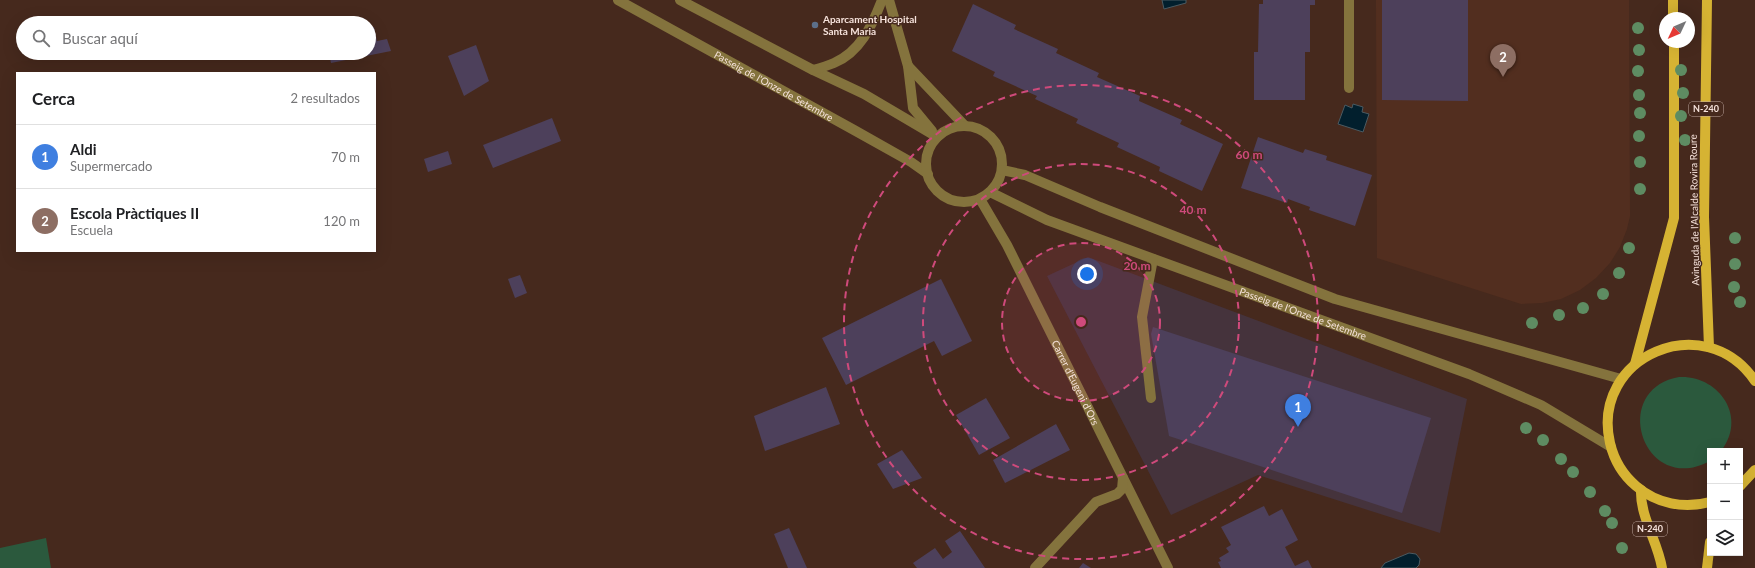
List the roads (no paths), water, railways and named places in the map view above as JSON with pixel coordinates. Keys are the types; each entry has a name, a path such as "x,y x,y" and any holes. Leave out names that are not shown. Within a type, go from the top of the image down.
{"main road":[{"path":"1673,0 1674,12"},
{"name":"Avinguda de l'Alcalde Rovira Roure","path":"1707,0 1704,217 1710,347"},
{"name":"Avinguda de l'Alcalde Rovira Roure","path":"1635,364 1674,218 1674,48"},
{"path":"1707,502 1686,505 1672,504 1658,500 1641,490 1622,471 1611,447 1608,432 1608,416 1614,393 1621,379 1635,364 1650,354 1670,346 1692,344 1719,350 1736,360 1755,381"},
{"path":"1742,484 1755,470"},
{"name":"N-240","path":"1641,490 1641,503 1662,568"},
{"path":"1707,568 1708,556"}],"street":[{"name":"Passeig de l'Onze de Setembre","path":"618,0 854,130 911,162 928,174"},
{"path":"680,0 813,70 864,94 937,137"},
{"path":"813,70 834,64 849,54 863,40 882,0"},
{"path":"889,0 908,66 913,108 937,137"},
{"path":"1349,88 1350,0"},
{"path":"908,66 965,126"},
{"path":"965,126 978,128 989,135 998,145 1002,157 1002,170 998,182 990,192 980,199 967,202 954,201 942,195 933,186 926,164 927,154 937,137 955,127 965,126"},
{"path":"1002,170 1025,175 1104,209 1335,299 1621,379"},
{"name":"Passeig de l'Onze de Setembre","path":"990,192 1047,220 1469,374 1541,405 1611,447"},
{"name":"Carrer d'Eugeni d'Ors","path":"980,199 1007,245 1168,568"},
{"path":"1151,398 1142,317 1153,259"},
{"path":"1035,568 1096,502 1117,494 1122,489 1123,478"}],"water":[{"path":"1162,0 1186,0 1186,3 1164,9"},
{"path":"1353,104 1363,107 1362,112 1369,114 1363,132 1338,124 1345,105 1352,108"},
{"path":"1409,553 1416,554 1420,559 1419,565 1416,568 1381,568 1385,563"}],"place":[{"name":"Aparcament Hospital Santa Maria","path":"815,25"},
{"name":"Escola Pràctiques II","path":"1503,77"},
{"name":"Aldi","path":"1298,427"}]}
